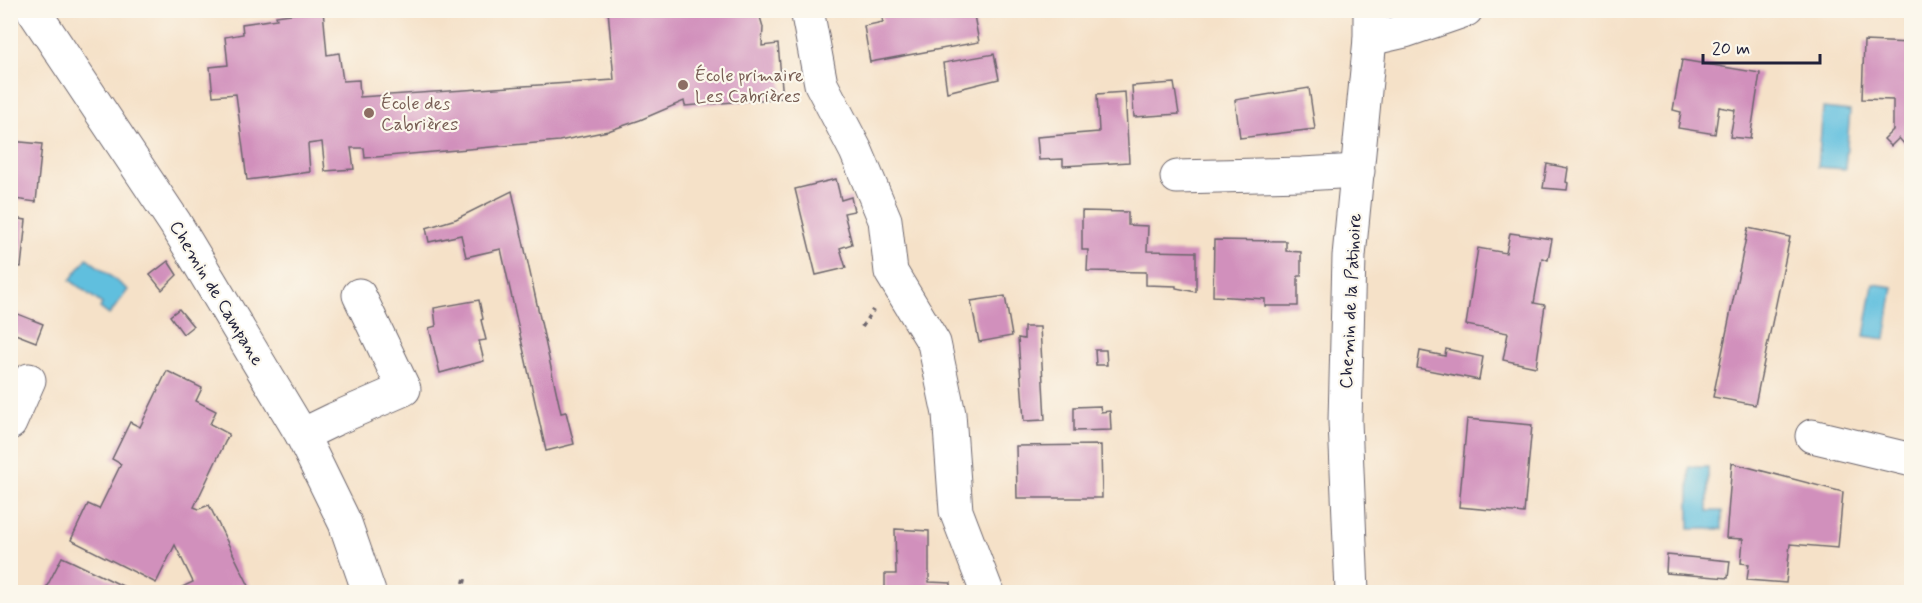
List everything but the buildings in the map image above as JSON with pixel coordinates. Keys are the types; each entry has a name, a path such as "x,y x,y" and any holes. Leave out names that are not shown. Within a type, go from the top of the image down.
{"street":[{"name":"Chemin de Campane","path":"33,10 175,223 302,435 345,523 369,592"},
{"path":"807,10 821,84 856,151 885,220 891,272 934,343 949,414 956,511 987,592"},
{"path":"1370,25 1405,31 1466,10"},
{"name":"Chemin de la Patinoire","path":"1352,592 1346,421 1349,256 1370,25"},
{"path":"1176,177 1358,171"},
{"path":"302,435 335,418 404,389 358,295"},
{"path":"10,423 29,380"},
{"path":"1812,436 1911,460"}],"path":[{"path":"462,592 465,579"}],"water":[{"path":"1823,108 1850,111 1845,169 1818,167"},
{"path":"87,258 128,290 109,315 100,308 102,304 70,280"},
{"path":"1873,284 1893,287 1885,339 1864,336"},
{"path":"1689,467 1708,467 1708,511 1722,511 1722,529 1689,529"}],"place":[{"name":"École primaire Les Cabrières","path":"683,85"},
{"name":"École des Cabrières","path":"369,113"}]}
